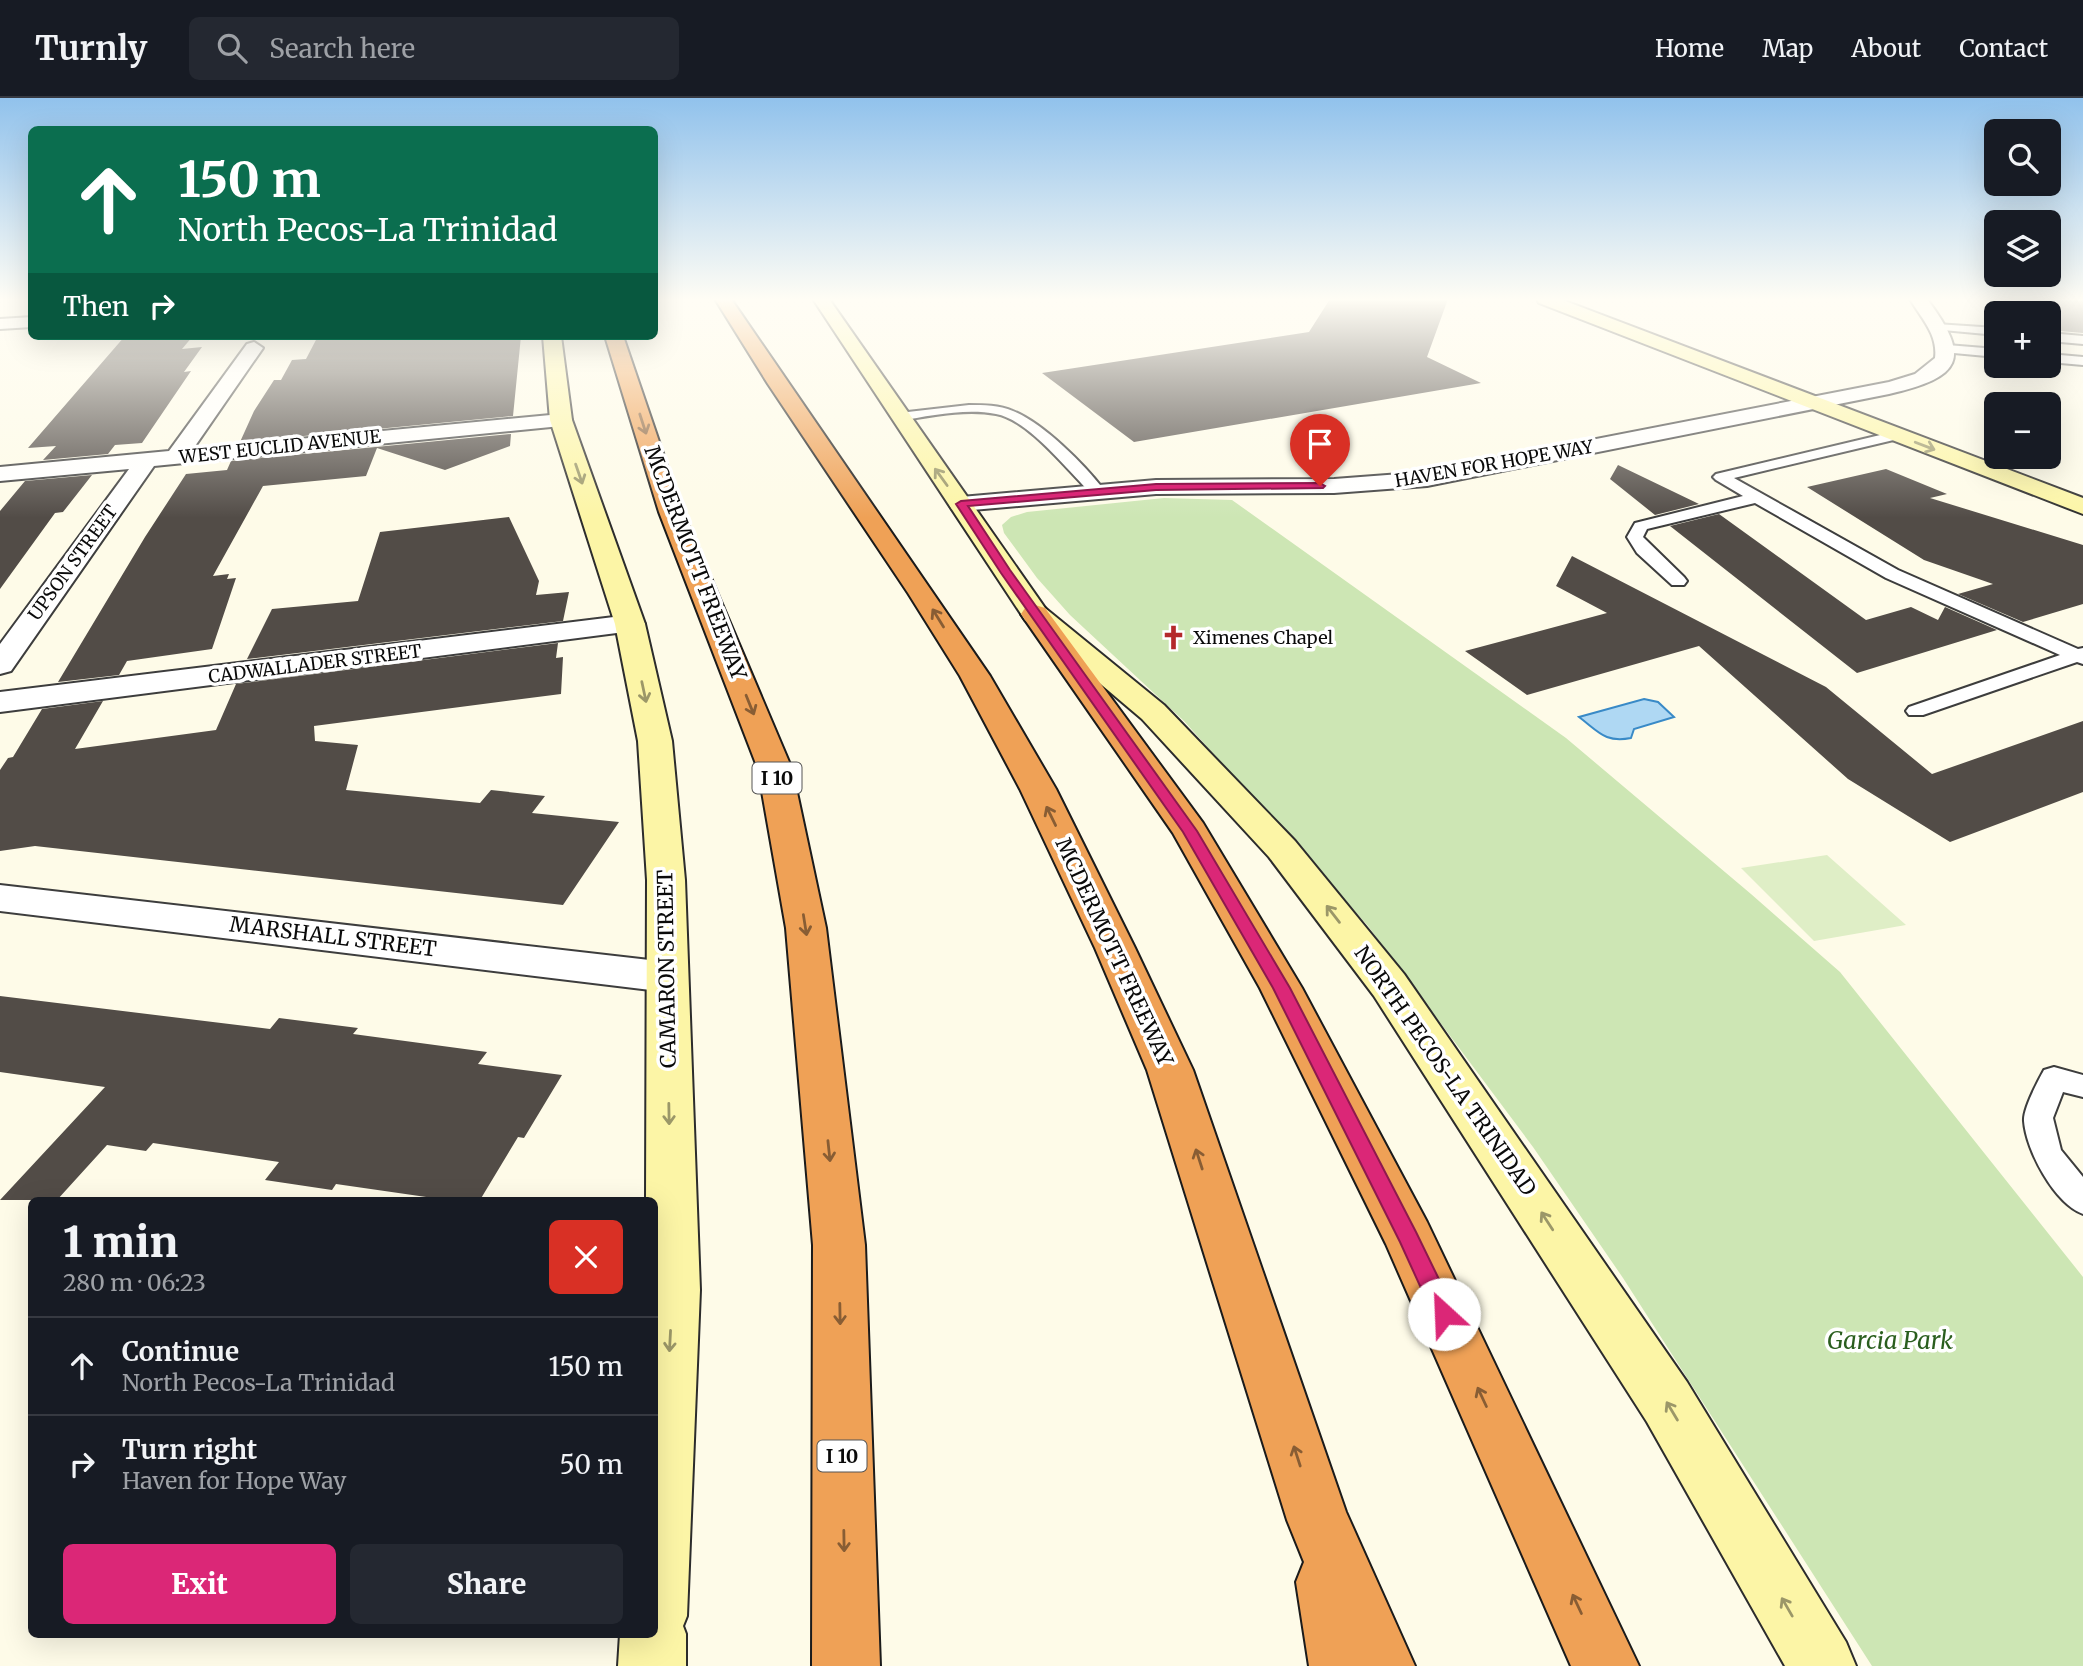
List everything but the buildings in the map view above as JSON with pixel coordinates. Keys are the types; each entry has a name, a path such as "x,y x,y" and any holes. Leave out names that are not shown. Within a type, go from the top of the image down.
{"highway":[{"name":"MCDERMOTT FREEWAY","path":"626,372 671,512 775,769 806,928 839,1245 846,1666"},
{"name":"MCDERMOTT FREEWAY","path":"771,372 922,593 975,676 1038,789 1115,948 1170,1070 1318,1520 1381,1666"},
{"path":"1035,614 1190,831 1281,988 1409,1238 1605,1666"},
{"path":"1318,1520 1343,1666"}],"main road":[{"name":"CAMARON STREET","path":"556,372 561,420 630,624 655,741 666,880 673,1290 658,1547"},
{"name":"NORTH PECOS-LA TRINIDAD","path":"869,372 1035,614 1153,712 1282,849 1390,985 1667,1402 1822,1666"},
{"path":"1733,372 2083,506"},
{"path":"1781,372 1984,448"},
{"path":"2040,469 2083,485"},
{"path":"652,1666 653,1638"}],"street":[{"path":"175,458 237,372"},
{"name":"HAVEN FOR HOPE WAY","path":"961,504 1096,490 1334,485 1427,478 1815,404 1901,385 1932,372"},
{"name":"WEST EUCLID AVENUE","path":"0,474 561,420"},
{"name":"UPSON STREET","path":"0,665 146,461"},
{"name":"CADWALLADER STREET","path":"0,702 630,624"},
{"name":"MARSHALL STREET","path":"0,898 667,977"}],"lane":[{"path":"899,417 971,409 1005,412 1040,436 1096,490"},
{"path":"1897,435 1721,477 1892,574 2081,656"},
{"path":"1678,581 1643,549 1634,537 1641,526 1755,498"},
{"path":"1916,711 2081,656"},
{"path":"2083,1086 2054,1078 2038,1118 2047,1155 2083,1200"}],"green space":[{"name":"Garcia Park","path":"1164,498 1232,500 1566,738 1751,894 1840,972 2083,1277 2083,1666 1872,1666 1623,1278 1533,1147 1368,926 1184,721 1070,615 1037,578 1004,533 1002,525 1011,517 1027,512"},
{"path":"1827,855 1906,925 1814,941 1741,868"}],"water":[{"path":"1644,699 1658,702 1674,717 1634,729 1631,738 1615,739 1603,735 1579,717"}],"place":[{"name":"Ximenes Chapel","path":"1173,638"}],"route":[{"path":"1320,486 1096,490 961,504 1005,571 1190,831 1281,988 1409,1238 1444,1314"}]}
